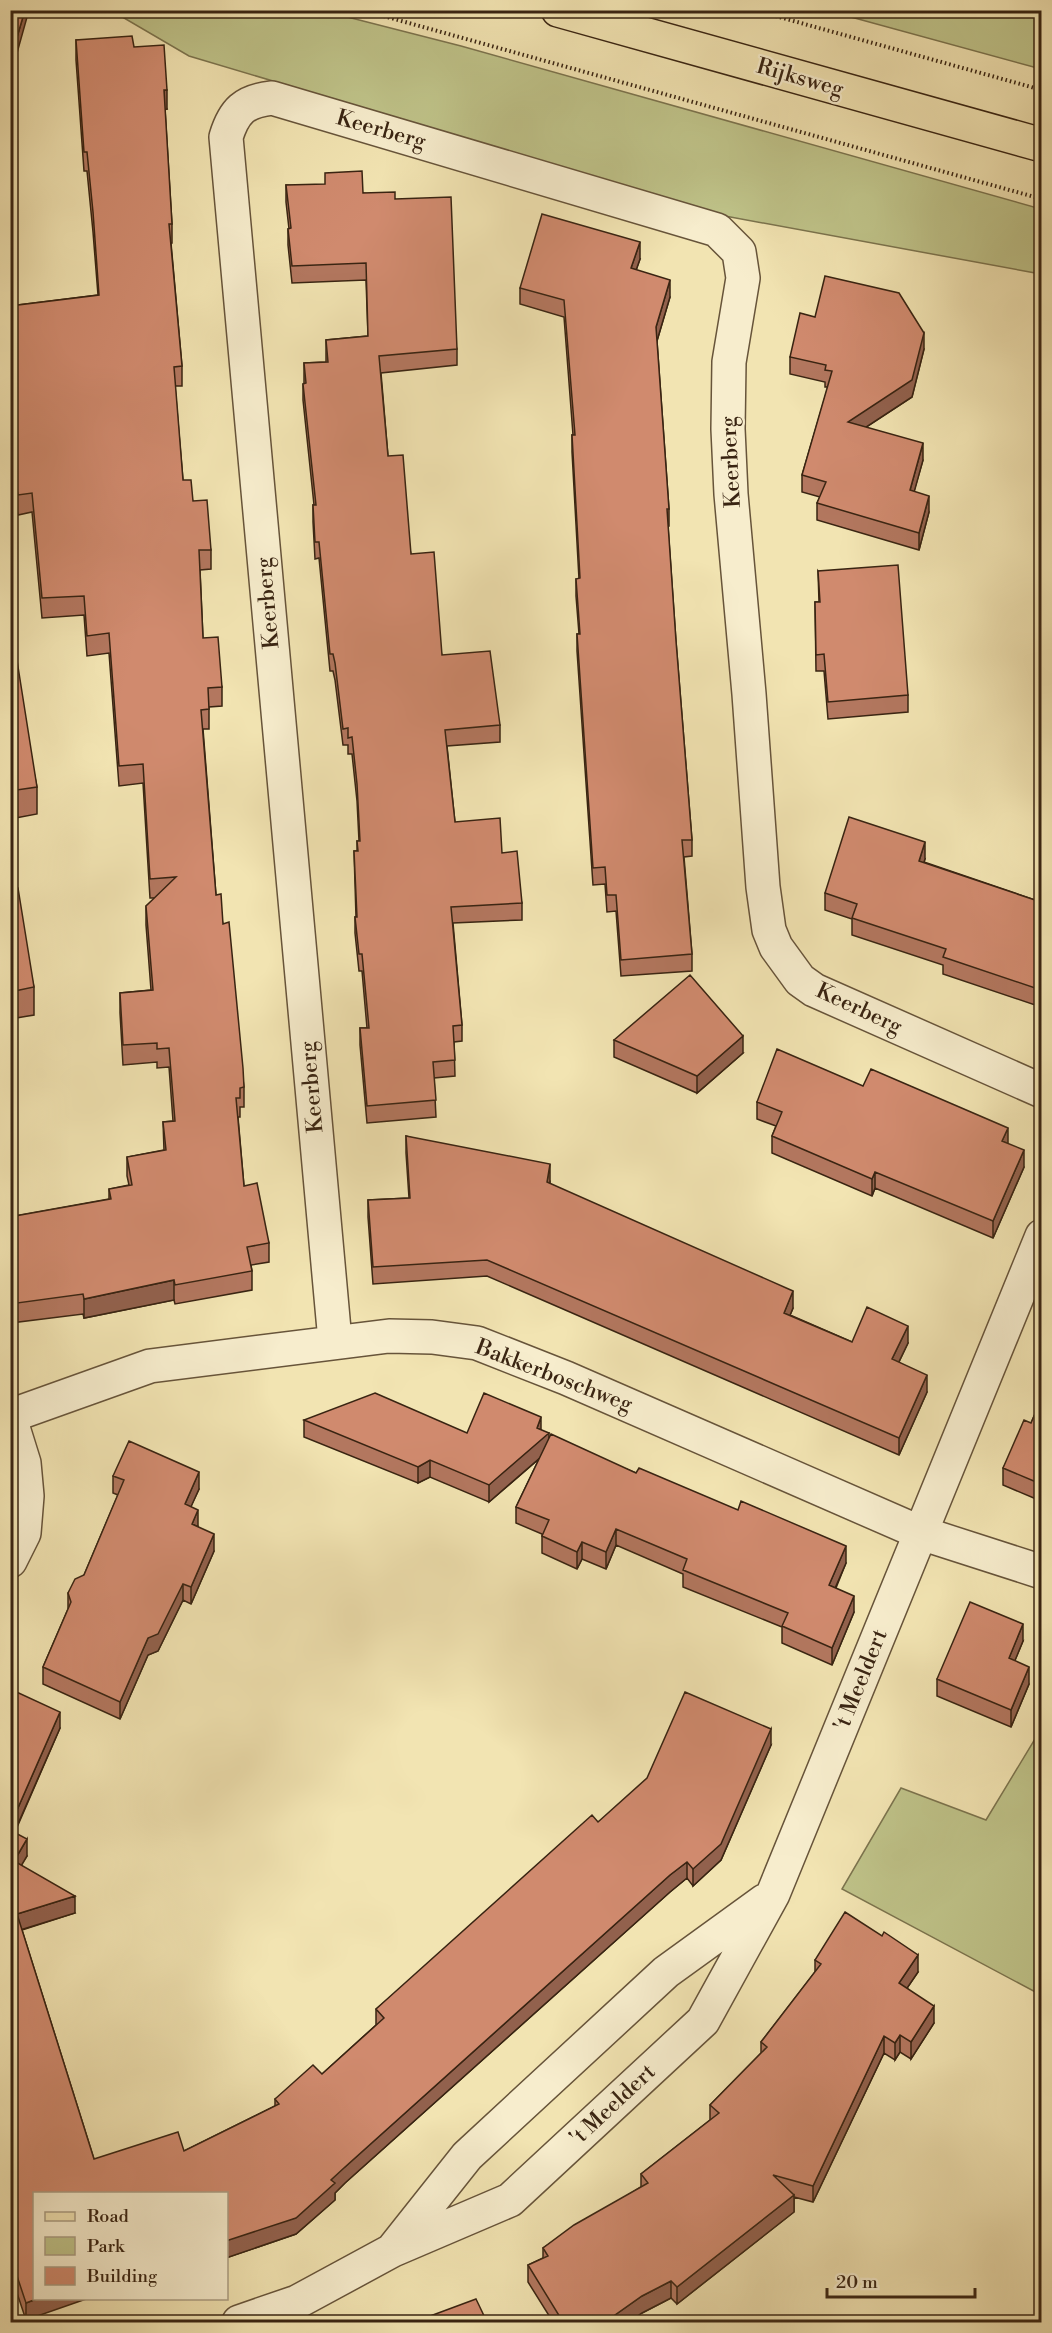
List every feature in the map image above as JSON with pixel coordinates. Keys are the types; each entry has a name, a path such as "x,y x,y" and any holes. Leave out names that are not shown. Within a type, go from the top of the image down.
{"main road":[{"name":"Rijksweg","path":"558,10 1041,145"}],"street":[{"name":"Keerberg","path":"335,1341 226,137 231,121 241,108 256,99 272,98 717,230 739,252 743,278 729,362 728,429 763,887 769,930 776,947 800,980 814,990 1041,1091"},
{"path":"921,1533 1041,1236"},
{"name":"Bakkerboschweg","path":"10,1417 150,1366 389,1336 432,1337 477,1343 566,1378 921,1533 1041,1572"},
{"path":"10,1417 24,1463 27,1496 24,1533 10,1560"},
{"name":"'t Meeldert","path":"239,2322 297,2302 393,2250 510,2200 703,2021 773,1894 921,1533"},
{"name":"'t Meeldert","path":"393,2250 467,2156 666,1972 773,1894"}],"path":[{"path":"362,10 1041,199"},
{"path":"754,10 1041,90"}],"green space":[{"path":"112,11 324,11 461,46 1041,209 1041,274 725,216 189,56"},
{"path":"829,11 1041,11 1041,69"},
{"path":"1041,1729 1041,1995 842,1889 901,1788 986,1820"}],"building":[{"path":"10,10 25,10 10,61"},
{"path":"132,36 134,47 164,45 167,90 164,90 172,224 169,224 182,366 174,367 183,480 191,480 193,501 207,500 211,550 199,550 203,638 218,637 222,687 208,688 209,709 201,710 216,895 221,894 223,924 229,922 243,1068 244,1087 240,1088 240,1098 236,1098 244,1186 257,1183 269,1243 247,1247 252,1271 175,1285 174,1280 84,1299 83,1294 10,1304 10,1229 17,1228 15,1216 111,1199 109,1189 132,1185 127,1157 166,1150 163,1122 175,1121 169,1048 157,1049 157,1043 123,1045 120,993 153,990 146,906 176,877 150,879 143,764 119,766 109,633 87,636 84,596 42,598 32,493 18,495 10,458 10,306 99,295 87,152 84,152 76,40"},
{"path":"362,171 363,193 395,192 395,199 451,197 457,349 379,356 388,456 403,455 411,554 434,552 442,655 490,651 500,725 445,730 455,822 500,818 502,853 517,851 522,903 451,907 462,1025 453,1026 455,1060 433,1062 436,1100 367,1106 360,1028 369,1028 362,954 359,954 355,917 357,917 354,851 358,851 357,841 360,841 357,784 352,737 348,738 348,728 343,729 335,663 333,654 330,654 319,542 315,542 313,505 316,505 303,384 306,383 304,363 328,362 326,340 368,336 366,263 292,266 288,229 291,228 286,185 325,184 325,173"},
{"path":"542,214 640,242 631,268 670,280 656,327 676,641 692,840 682,840 692,954 621,960 616,895 607,895 605,867 593,868 577,634 580,634 576,579 580,578 572,435 575,435 564,300 520,288"},
{"path":"825,276 899,293 924,333 912,380 848,422 923,443 910,490 929,496 919,533 817,503 826,482 802,475 832,371 825,370 826,365 790,357 800,313 815,317"},
{"path":"898,565 908,695 828,702 824,654 816,655 815,602 820,602 818,571"},
{"path":"16,654 37,787 10,791 10,655"},
{"path":"849,817 925,842 919,861 1041,902 1041,990 943,957 946,949 852,918 857,904 825,893"},
{"path":"18,888 34,987 10,992 10,889"},
{"path":"690,975 743,1036 697,1076 614,1040"},
{"path":"777,1049 863,1086 871,1069 1008,1128 1002,1141 1024,1150 993,1221 875,1172 872,1179 772,1136 782,1112 757,1102"},
{"path":"406,1136 550,1164 547,1182 793,1291 784,1313 852,1342 867,1307 908,1326 892,1359 927,1375 899,1438 487,1260 373,1267 368,1200 410,1198"},
{"path":"375,1393 467,1433 484,1393 541,1417 537,1428 549,1433 489,1485 430,1460 418,1467 304,1420"},
{"path":"1041,1400 1041,1484 1003,1468 1024,1420 1031,1423"},
{"path":"551,1434 636,1473 639,1468 738,1510 741,1501 846,1546 829,1585 854,1596 832,1648 782,1626 788,1613 683,1570 687,1559 616,1529 606,1552 582,1542 577,1552 542,1536 549,1520 516,1507"},
{"path":"129,1441 199,1472 185,1504 198,1510 192,1524 214,1534 191,1587 183,1584 158,1634 148,1638 120,1702 43,1667 71,1602 68,1593 75,1579 84,1575 124,1480 113,1476"},
{"path":"970,1602 1023,1624 1009,1658 1029,1667 1011,1710 937,1679"},
{"path":"10,1689 60,1712 10,1826"},
{"path":"685,1692 771,1729 721,1844 693,1869 687,1862 670,1875 345,2167 331,2180 335,2183 296,2218 228,2240 228,2192 33,2192 34,2300 26,2303 10,2255 10,1830 27,1839 14,1861 75,1896 17,1914 94,2159 178,2132 184,2151 279,2104 275,2099 313,2065 322,2074 384,2018 376,2009 592,1815 598,1822 647,1778"},
{"path":"845,1912 882,1936 884,1932 918,1955 899,1983 934,2006 911,2042 900,2035 895,2043 884,2036 813,2186 773,2175 794,2195 677,2287 671,2281 642,2296 605,2322 563,2322 528,2265 548,2256 543,2248 574,2225 648,2183 641,2174 719,2113 710,2105 767,2047 761,2042 821,1964 815,1960"},
{"path":"476,2299 487,2322 414,2322"}]}
